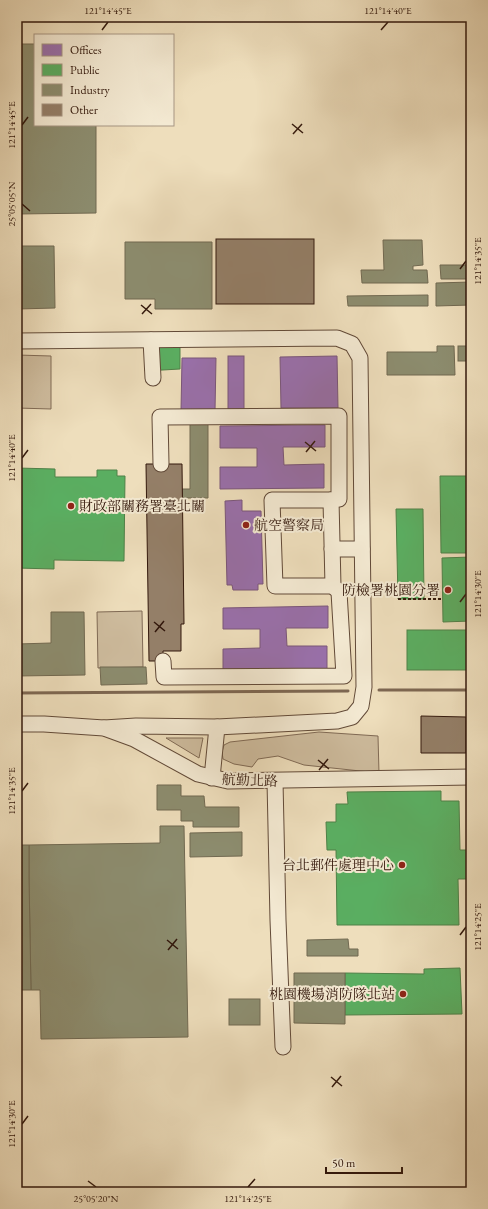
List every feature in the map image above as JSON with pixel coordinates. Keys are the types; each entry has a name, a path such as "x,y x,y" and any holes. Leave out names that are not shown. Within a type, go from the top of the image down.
{"street":[{"path":"17,341 337,338 352,344 360,358 364,687 361,706 352,717 337,722 217,727 136,726 104,728"},
{"path":"151,340 153,378"},
{"path":"161,464 160,417 339,416 339,499 272,500 275,586 333,586"},
{"path":"163,661 164,677 344,676 339,592 333,586 331,500"},
{"path":"332,548 362,549"},
{"name":"航勤北路","path":"17,724 44,724 104,728 134,739 198,774 228,782 471,777"},
{"path":"212,778 217,727"},
{"path":"275,781 283,1047"}],"path":[{"path":"398,599 443,599"}],"shaded area":[{"path":"17,355 51,356 51,409 17,408"},
{"path":"142,611 143,667 98,668 97,612"},
{"path":"319,732 378,736 379,773 304,765 278,756 258,759 252,767 234,764 223,759 222,752 224,745 230,742"},
{"path":"166,738 203,738 199,758"}],"building: Offices":[{"path":"228,356 244,356 244,412 228,412"},
{"path":"337,356 338,408 281,408 280,357"},
{"path":"182,358 216,358 215,411 181,411"},
{"path":"325,425 325,447 283,447 284,465 324,464 324,488 220,489 220,467 257,467 257,448 220,448 220,426"},
{"path":"242,500 242,511 261,511 263,584 258,584 258,590 233,590 232,585 227,585 225,501"},
{"path":"328,606 328,628 286,628 287,646 327,646 327,670 223,671 223,649 260,648 260,629 223,629 223,608"}],"building: Public":[{"path":"145,347 180,347 180,369 145,371"},
{"name":"財政部關務署臺北關","path":"17,468 55,469 55,477 97,477 97,470 117,470 117,476 125,476 124,561 54,560 54,569 17,568"},
{"path":"440,476 471,476 471,553 441,553"},
{"path":"396,509 423,509 424,599 398,599"},
{"path":"471,557 471,621 443,622 442,558"},
{"path":"407,630 471,630 471,670 407,670"},
{"name":"台北郵件處理中心","path":"441,791 441,801 459,801 460,850 468,850 468,879 458,879 459,925 337,925 336,850 327,850 326,822 336,822 336,804 348,804 347,792"},
{"name":"桃園機場消防隊北站","path":"460,968 462,1014 345,1015 345,973 424,974 424,969"}],"building: Industry":[{"path":"17,44 34,44 34,126 96,126 96,213 17,214"},
{"path":"383,240 422,240 423,265 413,266 413,270 427,270 428,283 362,283 361,270 384,270"},
{"path":"125,242 212,242 212,309 155,309 155,299 125,299"},
{"path":"17,246 54,246 55,308 17,309"},
{"path":"440,265 471,265 471,279 441,279"},
{"path":"471,282 471,305 436,306 436,283"},
{"path":"428,295 428,306 348,306 347,296"},
{"path":"437,346 454,346 455,375 387,375 387,352 437,352"},
{"path":"458,346 471,346 471,361 458,361"},
{"path":"190,420 208,420 208,498 182,498 182,489 190,489"},
{"path":"51,612 84,612 85,675 17,676 17,644 51,643"},
{"path":"100,667 146,667 147,684 101,685"},
{"path":"157,785 181,785 181,796 204,796 205,807 239,807 239,827 193,827 193,821 181,821 181,810 157,810"},
{"path":"160,826 184,826 188,1037 41,1039 40,990 31,990 29,845 160,843"},
{"path":"242,832 242,856 190,857 190,833"},
{"path":"17,845 29,845 31,990 17,990"},
{"path":"348,939 349,949 358,949 358,956 307,956 307,940"},
{"path":"294,973 345,973 345,1024 294,1023"},
{"path":"229,999 260,999 260,1025 229,1025"}],"building: Other":[{"path":"216,239 314,239 314,304 216,304"},
{"path":"146,464 182,464 184,624 181,624 181,651 163,651 163,661 149,661"},
{"path":"421,716 466,717 466,753 421,753"}],"waterway":[{"path":"379,690 471,690"},
{"path":"17,693 348,691"}],"place":[{"name":"財政部關務署臺北關","path":"71,506"},
{"name":"航空警察局","path":"246,525"},
{"name":"防檢署桃園分署","path":"448,590"},
{"name":"台北郵件處理中心","path":"402,865"},
{"name":"桃園機場消防隊北站","path":"403,994"}]}
